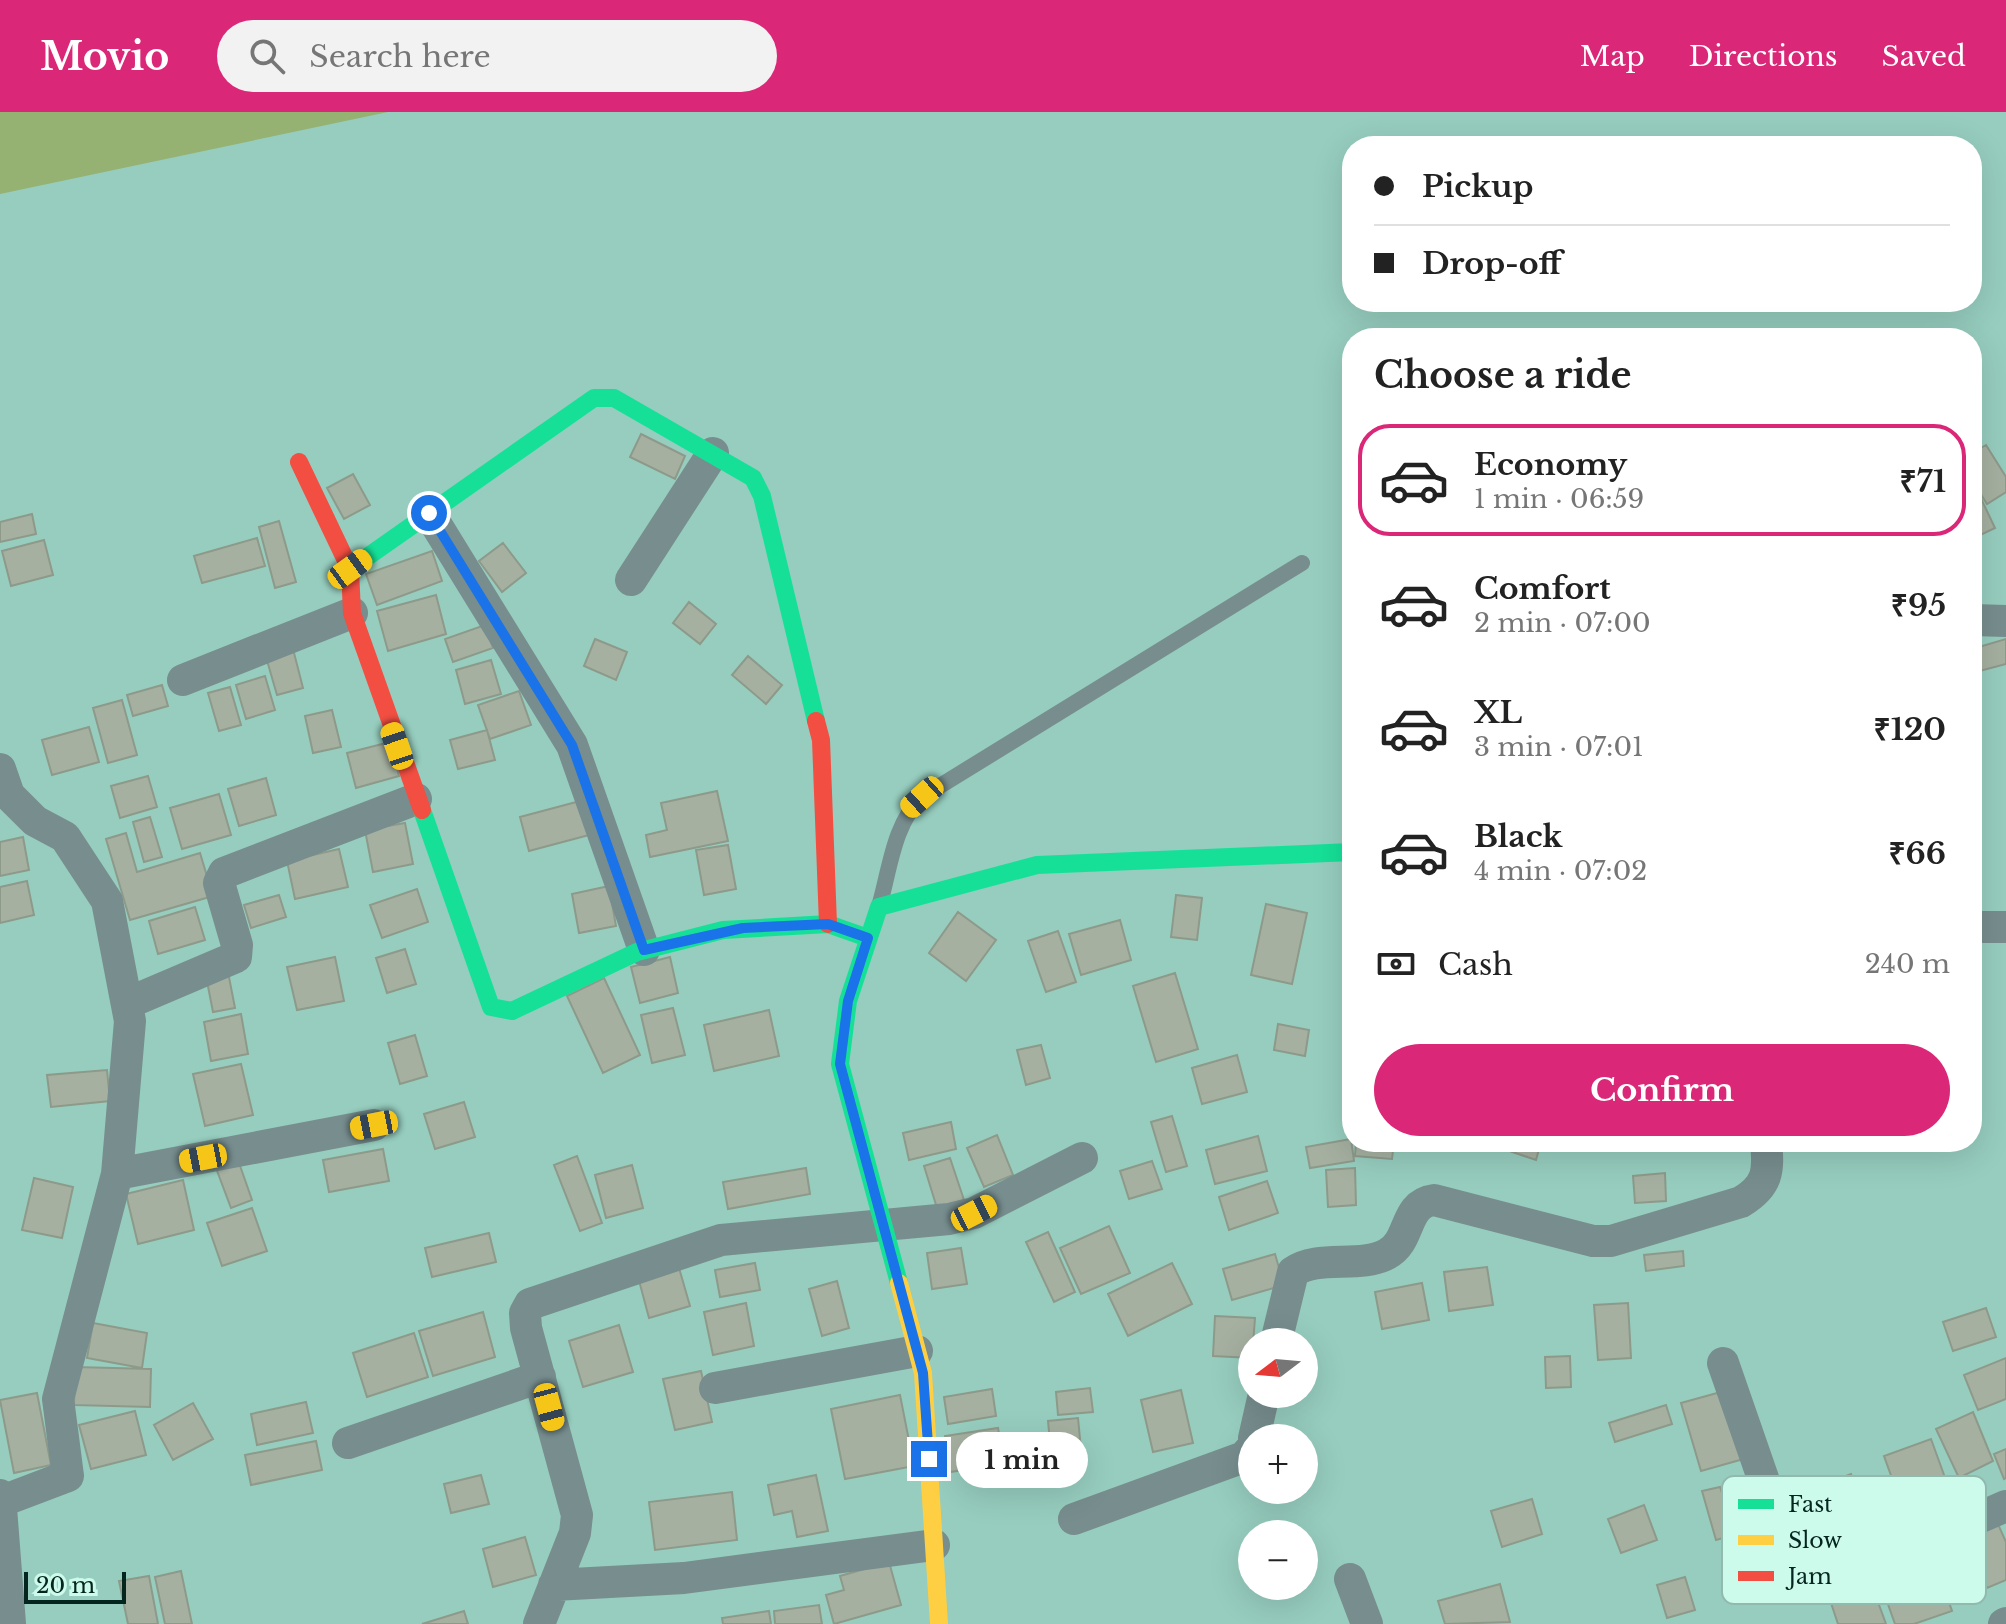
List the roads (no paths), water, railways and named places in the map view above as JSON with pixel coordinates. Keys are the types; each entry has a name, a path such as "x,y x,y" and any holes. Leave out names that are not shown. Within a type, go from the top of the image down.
{"street":[{"path":"350,569 594,398 614,398 744,470 758,486 815,705 821,740 828,924"},
{"path":"631,580 713,453"},
{"path":"299,462 350,569 352,613 491,1007 512,1011 644,950 732,929 828,924 868,938"},
{"path":"429,513 572,745 644,950"},
{"path":"183,680 352,613"},
{"path":"1982,620 2006,621"},
{"path":"0,769 9,795 35,821 65,837 107,901 130,1021 117,1174 58,1399 68,1476 1,1498 10,1624"},
{"path":"128,1003 236,957 237,945 219,883 224,873 416,799"},
{"path":"939,1624 923,1373 840,1064 848,1001 879,907 1037,865 1342,852"},
{"path":"1982,927 2006,927"},
{"path":"117,1174 374,1125"},
{"path":"1279,1328 1293,1272 1384,1256 1398,1245 1413,1211 1424,1201 1434,1200 1593,1241 1611,1241 1741,1202 1757,1193 1766,1180 1767,1152"},
{"path":"539,1624 575,1533 577,1515 525,1313 530,1304 713,1242 974,1213 1082,1158"},
{"path":"715,1388 917,1351"},
{"path":"1723,1363 1762,1476"},
{"path":"348,1443 540,1377"},
{"path":"1074,1519 1238,1459"},
{"path":"1986,1515 2006,1506"},
{"path":"554,1585 694,1577 934,1545"},
{"path":"1350,1579 1367,1624"}],"lane":[{"path":"879,907 902,824 909,809 922,797 1302,563"}]}
